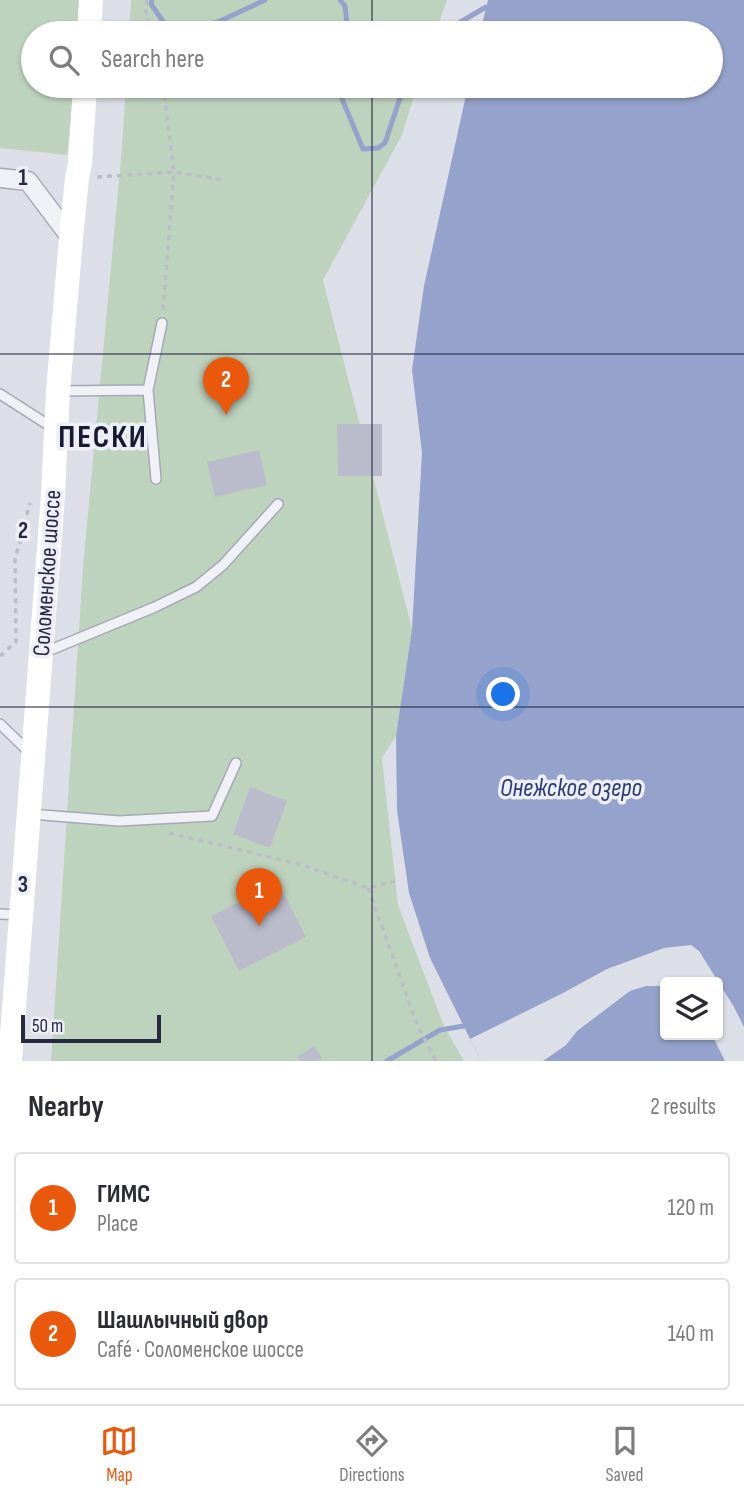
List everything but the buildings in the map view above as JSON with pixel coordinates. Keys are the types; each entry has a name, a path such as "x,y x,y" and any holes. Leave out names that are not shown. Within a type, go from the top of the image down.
{"main road":[{"path":"90,21 91,0"},
{"name":"Соломенское шоссе","path":"10,1061 11,915 28,814 34,756 58,391 84,98"}],"street":[{"path":"0,178 29,181 71,238"}],"lane":[{"path":"156,480 148,390 162,323"},
{"path":"58,391 148,390"},
{"path":"0,394 57,430"},
{"path":"41,654 196,587 223,565 278,504"},
{"path":"0,724 34,756"},
{"path":"28,814 119,821 212,816 236,763"}],"path":[{"path":"147,0 145,9 148,21"},
{"path":"162,323 173,172 164,98"},
{"path":"77,178 173,172 224,180"},
{"path":"0,656 16,642 15,559 32,495 53,495"},
{"path":"158,830 299,864 368,888 399,880"},
{"path":"368,888 417,1024 436,1061"}],"green space":[{"path":"0,0 81,0 79,21 21,21 21,98 73,98 67,155 0,148"},
{"path":"131,0 447,0 439,21 130,21"},
{"path":"125,98 413,98 402,135 323,280 412,629 396,736 382,758 398,905 444,1026 464,1061 51,1061 83,567"}],"water":[{"name":"Онежское озеро","path":"488,0 744,0 744,1061 481,1061 430,958 409,893 397,810 396,736 412,629 422,453 412,370 424,286 465,98 723,98 723,21 483,21"}],"pier":[{"path":"691,945 699,951 715,977 660,977 660,986 646,986 630,991 543,1061 481,1061 470,1039 607,969 664,948"},
{"path":"723,989 744,1027 744,1061 725,1061 714,1040 723,1040"}],"waterway":[{"path":"152,0 151,4 163,21"},
{"path":"220,21 265,0"},
{"path":"340,0 345,6 347,21"},
{"path":"462,21 486,7"},
{"path":"342,98 363,149 378,148 385,143 400,98"},
{"path":"387,1061 440,1030 464,1026"}],"place":[{"name":"Шашлычный двор","path":"226,415"},
{"name":"ГИМС","path":"259,926"}],"district":[{"name":"ПЕСКИ","path":"103,437"}]}
